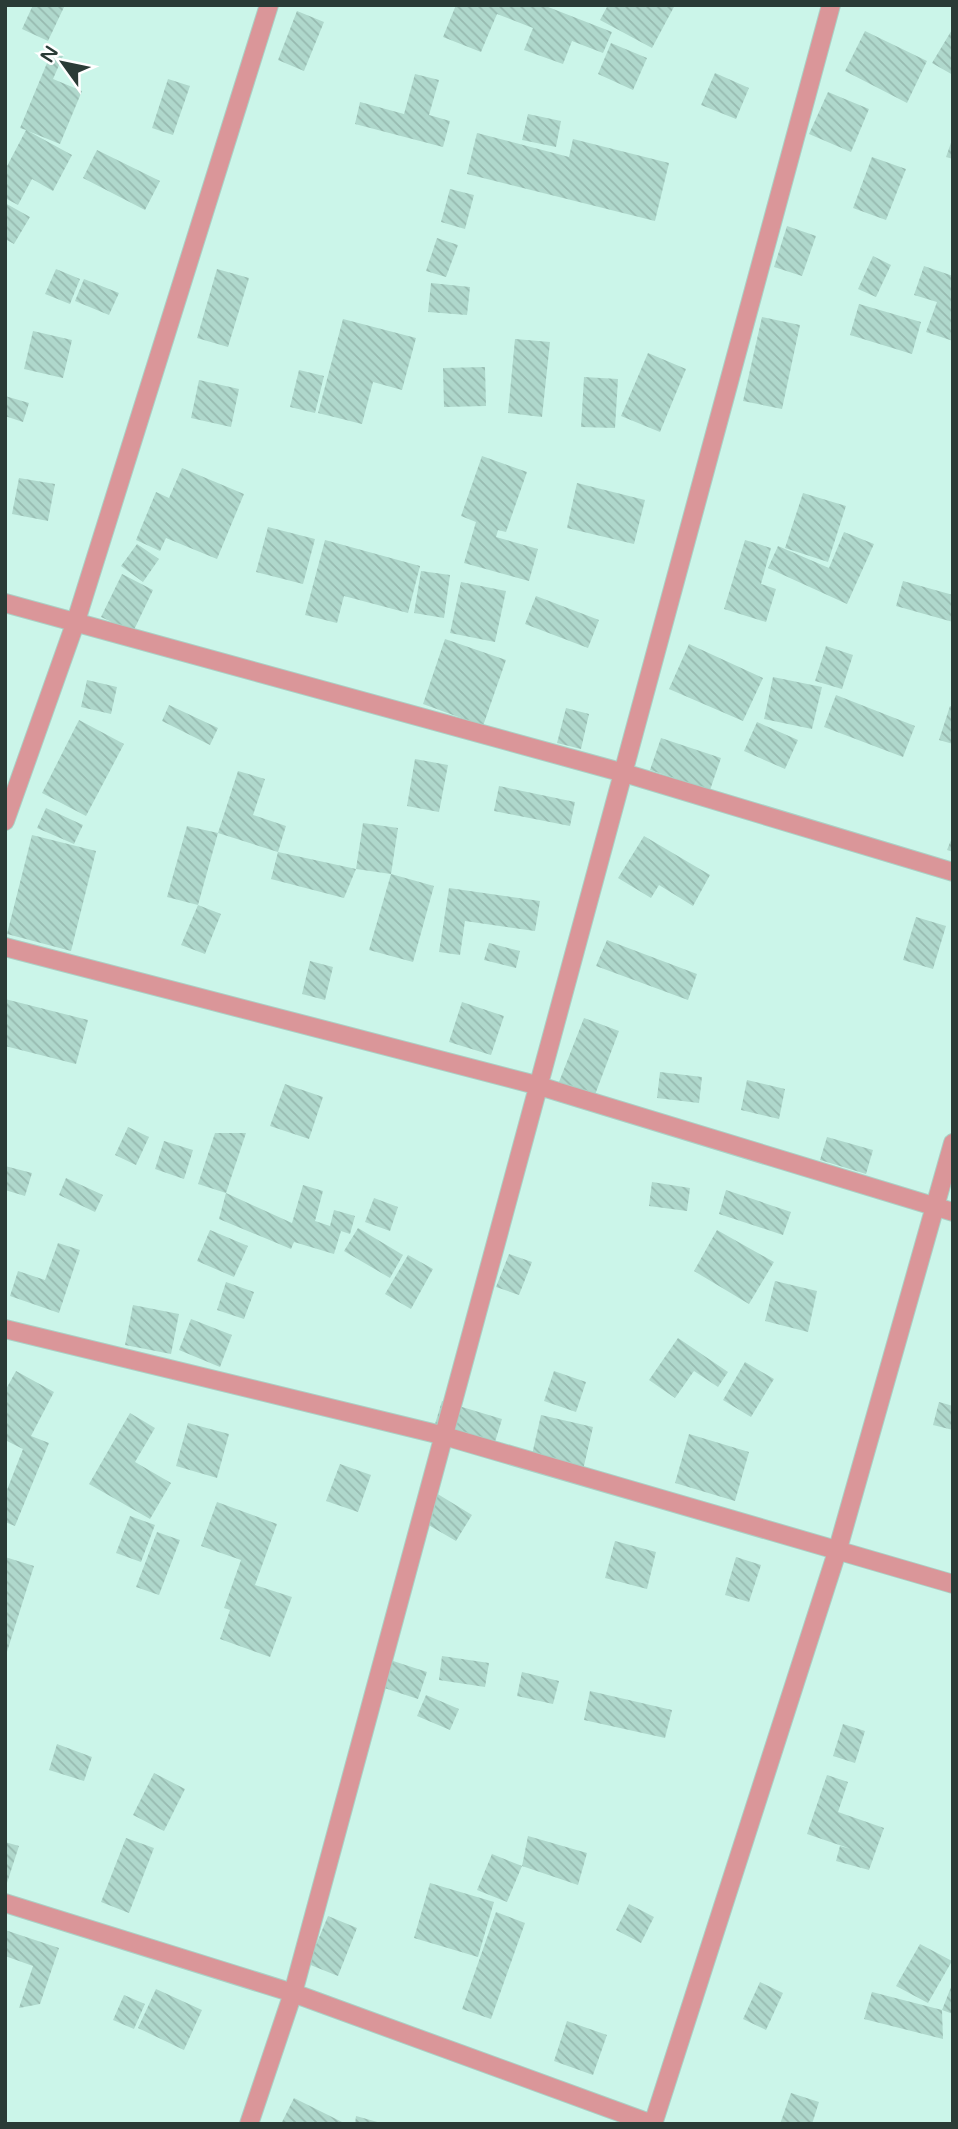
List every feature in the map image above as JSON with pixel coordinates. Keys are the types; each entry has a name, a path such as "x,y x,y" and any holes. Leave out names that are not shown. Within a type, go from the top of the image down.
{"street":[{"path":"5,821 76,621 270,5"},
{"path":"249,2124 293,1993 441,1435 624,773 831,5"},
{"path":"5,603 624,773 953,872"},
{"path":"5,947 536,1085 953,1212"},
{"path":"5,1903 293,1993 653,2124 837,1552 953,1143"},
{"path":"5,1329 441,1435 953,1584"}],"building":[{"path":"33,5 65,5 48,41 22,29"},
{"path":"456,5 543,5 612,32 603,53 572,41 563,64 524,50 533,28 497,14 481,52 443,37"},
{"path":"608,5 675,5 652,48 600,20"},
{"path":"297,11 324,22 304,71 278,60"},
{"path":"953,28 953,75 932,63"},
{"path":"865,31 927,61 907,103 845,71"},
{"path":"611,43 647,58 633,90 598,74"},
{"path":"52,51 63,56 53,79 82,91 60,144 28,131 72,155 53,191 32,179 18,205 5,198 5,170 26,130 20,128"},
{"path":"715,73 749,88 736,119 701,105"},
{"path":"415,74 439,80 429,115 450,121 443,147 355,124 360,102 404,114"},
{"path":"168,79 190,86 173,135 152,128"},
{"path":"828,92 869,109 851,152 809,134"},
{"path":"528,114 561,121 556,147 522,140"},
{"path":"477,133 569,157 573,139 669,163 655,221 467,174"},
{"path":"953,137 953,159 946,157"},
{"path":"97,150 160,181 145,210 83,178"},
{"path":"872,157 906,169 886,220 853,208"},
{"path":"450,189 474,195 465,229 441,222"},
{"path":"5,203 30,217 14,244 5,239"},
{"path":"787,226 816,236 802,276 774,267"},
{"path":"437,238 458,245 446,277 426,271"},
{"path":"873,256 891,265 876,297 858,289"},
{"path":"924,266 953,276 953,341 926,332 937,302 914,295"},
{"path":"56,269 80,279 70,304 45,294"},
{"path":"217,269 249,278 228,347 197,338"},
{"path":"84,279 119,293 109,315 75,301"},
{"path":"431,283 470,287 467,315 428,312"},
{"path":"859,304 921,322 912,354 850,335"},
{"path":"762,317 800,325 782,409 743,401"},
{"path":"343,319 416,338 402,390 373,382 362,424 318,413"},
{"path":"33,331 72,340 63,378 24,369"},
{"path":"515,339 550,342 542,417 508,413"},
{"path":"648,353 686,369 660,432 621,416"},
{"path":"485,367 486,406 444,407 443,368"},
{"path":"299,370 324,376 315,413 290,407"},
{"path":"584,377 618,379 615,428 581,427"},
{"path":"199,380 239,389 231,427 191,418"},
{"path":"5,396 29,403 23,422 5,416"},
{"path":"482,456 527,472 506,532 498,530 496,537 538,549 529,581 464,563 476,522 461,516"},
{"path":"182,468 244,494 217,559 166,538 160,551 136,540 156,492 169,498"},
{"path":"19,478 55,484 48,521 12,514"},
{"path":"577,483 645,500 634,544 567,528"},
{"path":"803,493 846,506 828,562 785,548"},
{"path":"268,527 315,539 303,584 256,572"},
{"path":"844,532 874,544 847,604 768,568 778,546 829,568"},
{"path":"325,540 420,566 408,613 344,596 337,623 305,615"},
{"path":"745,540 771,548 761,584 776,589 766,622 724,609"},
{"path":"137,544 159,559 143,582 121,566"},
{"path":"421,571 450,575 444,618 414,613"},
{"path":"122,574 153,590 133,632 101,617"},
{"path":"903,581 953,595 953,622 896,606"},
{"path":"461,582 506,591 495,642 450,633"},
{"path":"536,596 599,620 588,648 525,624"},
{"path":"445,639 506,660 483,726 423,704"},
{"path":"689,644 763,678 743,721 669,689"},
{"path":"826,646 853,655 842,689 815,681"},
{"path":"773,677 822,687 812,729 764,719"},
{"path":"87,680 117,687 111,714 81,707"},
{"path":"836,695 915,726 903,757 824,727"},
{"path":"169,705 218,728 210,745 162,721"},
{"path":"950,706 953,707 953,744 939,740"},
{"path":"566,708 589,714 581,749 557,743"},
{"path":"79,720 124,744 86,816 42,793"},
{"path":"757,722 798,740 785,769 744,751"},
{"path":"661,738 721,758 710,790 650,770"},
{"path":"415,759 448,765 439,812 407,806"},
{"path":"238,771 265,779 253,815 286,826 278,852 218,833"},
{"path":"499,786 575,802 570,826 494,811"},
{"path":"46,808 83,825 74,844 37,828"},
{"path":"363,823 398,828 391,874 356,869"},
{"path":"187,826 218,833 198,905 167,897"},
{"path":"32,835 96,851 71,951 7,934"},
{"path":"953,835 953,852 947,850"},
{"path":"644,836 710,875 693,906 659,885 651,898 618,878"},
{"path":"278,852 356,869 344,898 271,879"},
{"path":"391,874 434,886 413,962 369,950"},
{"path":"449,888 540,901 535,931 465,921 460,955 439,952"},
{"path":"198,905 221,914 205,954 181,945"},
{"path":"916,917 946,926 933,969 903,960"},
{"path":"607,940 697,974 688,1000 596,966"},
{"path":"489,943 520,951 516,968 484,960"},
{"path":"310,961 333,967 325,1000 302,994"},
{"path":"5,999 88,1020 76,1064 5,1046"},
{"path":"462,1002 504,1016 491,1055 449,1042"},
{"path":"584,1018 619,1031 593,1100 557,1087"},
{"path":"660,1072 702,1077 699,1103 657,1098"},
{"path":"747,1080 785,1089 779,1119 741,1110"},
{"path":"285,1084 323,1097 309,1139 270,1126"},
{"path":"128,1127 149,1137 136,1165 115,1155"},
{"path":"215,1133 246,1133 226,1193 198,1184"},
{"path":"827,1137 873,1150 866,1174 820,1160"},
{"path":"164,1141 193,1150 184,1179 155,1169"},
{"path":"5,1166 32,1173 25,1196 5,1190"},
{"path":"66,1178 103,1195 95,1212 59,1195"},
{"path":"652,1182 690,1188 687,1211 649,1206"},
{"path":"303,1185 323,1191 315,1221 330,1226 334,1210 355,1216 350,1234 341,1231 334,1254 294,1242 291,1249 219,1219 226,1193 292,1223"},
{"path":"726,1190 791,1212 783,1235 719,1214"},
{"path":"374,1198 398,1207 390,1231 365,1222"},
{"path":"358,1228 403,1255 390,1278 344,1251"},
{"path":"210,1230 248,1246 234,1277 197,1261"},
{"path":"717,1230 774,1262 749,1304 694,1271"},
{"path":"58,1243 80,1250 59,1313 10,1296 18,1271 45,1280"},
{"path":"509,1254 532,1262 519,1295 496,1287"},
{"path":"408,1255 433,1269 411,1309 385,1294"},
{"path":"775,1281 817,1291 808,1332 765,1321"},
{"path":"226,1282 254,1292 244,1319 217,1310"},
{"path":"133,1305 179,1314 171,1354 125,1345"},
{"path":"191,1319 232,1335 220,1367 179,1350"},
{"path":"678,1338 728,1372 718,1387 694,1371 675,1398 649,1380"},
{"path":"745,1362 774,1379 751,1417 723,1400"},
{"path":"16,1371 54,1392 31,1436 49,1443 15,1526 5,1522 5,1495 23,1449 5,1440 5,1391"},
{"path":"554,1371 586,1382 576,1412 544,1401"},
{"path":"442,1401 502,1419 495,1442 435,1424"},
{"path":"939,1402 953,1406 953,1430 933,1425"},
{"path":"130,1413 155,1428 135,1462 171,1483 150,1519 89,1484"},
{"path":"541,1415 593,1427 583,1470 531,1459"},
{"path":"188,1423 229,1434 217,1478 176,1466"},
{"path":"689,1434 749,1452 735,1501 675,1483"},
{"path":"340,1464 371,1475 358,1512 326,1501"},
{"path":"436,1493 472,1515 456,1541 420,1520"},
{"path":"217,1502 277,1524 255,1585 292,1597 270,1657 220,1639 230,1610 224,1608 241,1560 201,1546"},
{"path":"130,1516 155,1525 141,1562 116,1553"},
{"path":"157,1532 180,1540 159,1595 136,1587"},
{"path":"615,1541 656,1552 647,1589 605,1578"},
{"path":"5,1557 34,1566 6,1655 5,1655"},
{"path":"736,1557 761,1565 749,1602 725,1595"},
{"path":"442,1656 489,1663 485,1687 439,1680"},
{"path":"387,1659 427,1672 418,1699 378,1686"},
{"path":"522,1672 559,1681 553,1704 517,1696"},
{"path":"590,1691 672,1710 665,1738 584,1720"},
{"path":"426,1695 459,1709 450,1730 417,1716"},
{"path":"843,1724 865,1731 855,1763 833,1756"},
{"path":"57,1744 92,1757 84,1781 49,1770"},
{"path":"154,1773 185,1789 164,1831 133,1815"},
{"path":"827,1775 848,1782 838,1812 884,1828 869,1870 836,1861 840,1846 851,1849 807,1834"},
{"path":"528,1836 587,1853 578,1885 522,1866"},
{"path":"126,1838 154,1848 129,1913 101,1902"},
{"path":"5,1842 19,1846 6,1886 5,1886"},
{"path":"492,1854 522,1866 507,1902 477,1890"},
{"path":"430,1883 494,1902 478,1957 414,1938"},
{"path":"629,1904 654,1917 641,1943 616,1930"},
{"path":"496,1912 525,1923 491,2019 462,2009"},
{"path":"328,1916 357,1928 338,1976 308,1964"},
{"path":"5,1930 59,1948 40,2004 19,2008 33,1966 5,1956"},
{"path":"920,1944 952,1961 928,2003 896,1986"},
{"path":"760,1982 783,1993 766,2030 743,2019"},
{"path":"953,1982 953,2014 942,2010"},
{"path":"156,1989 202,2010 184,2050 138,2028"},
{"path":"872,1992 942,2010 943,2039 864,2019"},
{"path":"124,1995 145,2004 134,2029 113,2020"},
{"path":"567,2021 607,2035 593,2075 554,2061"},
{"path":"791,2093 819,2102 812,2124 780,2124"},
{"path":"294,2098 346,2124 281,2124"},
{"path":"356,2116 381,2123 381,2124 355,2124"}]}
